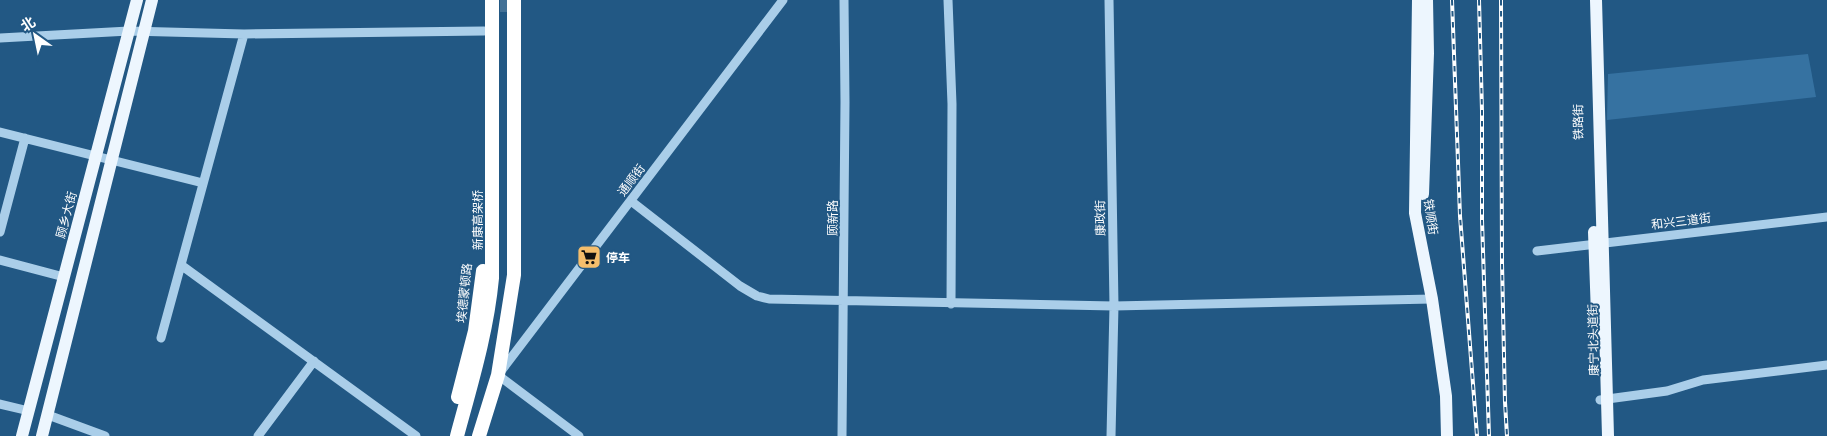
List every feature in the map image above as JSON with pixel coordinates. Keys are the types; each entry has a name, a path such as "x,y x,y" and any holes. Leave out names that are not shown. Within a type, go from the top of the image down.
{"highway":[{"name":"埃德蒙顿路","path":"448,436 475,331 483,281 484,0"},
{"path":"479,436 498,375 514,275 514,0"},
{"path":"499,8 509,306"},
{"path":"465,436 494,332 500,297 499,8"},
{"name":"新康高架桥","path":"457,436 490,307 499,8"}],"main road":[{"name":"顾乡大街","path":"22,436 137,0"},
{"path":"42,436 152,0"},
{"path":"1414,0 1414,37 1423,53"},
{"name":"铁顺街","path":"1418,0 1423,53 1424,215 1440,298 1454,395 1454,436"},
{"name":"铁顺街","path":"1427,0 1415,213 1432,299 1446,396 1447,436"},
{"path":"1423,53 1433,35 1433,0"},
{"name":"铁路街","path":"1590,0 1599,244"},
{"name":"铁路街","path":"1596,0 1599,244"},
{"name":"康宁北头道街","path":"1599,244 1604,399 1608,436"},
{"name":"康宁北头道街","path":"1600,436 1604,399"}],"street":[{"name":"通顺街","path":"498,375 783,0"},
{"name":"顾新路","path":"842,436 844,0"},
{"path":"948,0 952,104 951,304"},
{"name":"康政街","path":"1109,0 1114,306 1111,436"},
{"path":"0,38 129,32 244,34 484,31"},
{"path":"161,338 244,34"},
{"path":"0,132 203,183"},
{"path":"0,232 25,138"},
{"path":"630,201 740,286 758,296 778,300 1114,306 1432,299"},
{"name":"和兴三道街","path":"1537,251 1827,217"},
{"path":"0,260 64,277"},
{"path":"181,265 416,436"},
{"path":"258,436 314,361"},
{"path":"1604,399 1666,391 1702,380 1827,365"},
{"path":"498,375 579,436"},
{"path":"0,404 29,411"},
{"path":"48,414 88,433 105,436"}],"shaded area":[{"path":"1808,54 1816,97 1607,120 1608,74"}],"tunnel":[{"path":"507,0 507,12"}],"railway":[{"path":"1452,0 1460,216 1477,436"},
{"path":"1479,0 1482,220 1489,436"},
{"path":"1501,0 1502,263 1507,436"}],"place":[{"name":"停车","path":"589,257"}]}
